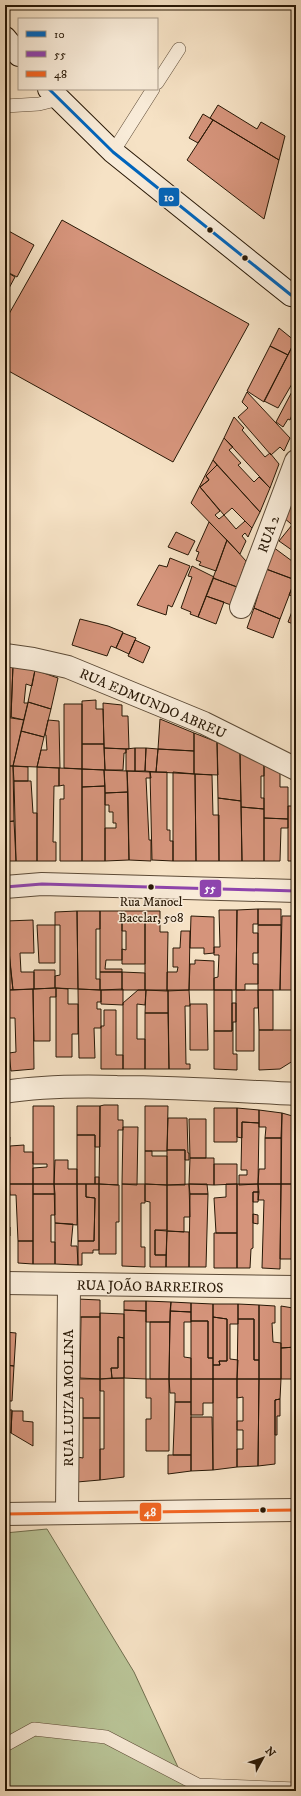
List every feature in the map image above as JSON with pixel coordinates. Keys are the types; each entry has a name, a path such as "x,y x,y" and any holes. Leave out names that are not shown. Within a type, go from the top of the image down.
{"street":[{"path":"5,38 18,54"},
{"path":"54,94 113,152 294,298"},
{"name":"RUA 2","path":"241,607 296,461"},
{"name":"RUA EDMUNDO ABREU","path":"5,655 33,659 68,667 204,723 296,769"},
{"path":"5,887 42,884 296,892"},
{"path":"5,1092 25,1089 74,1086 151,1087 296,1094"},
{"name":"RUA JOÃO BARREIROS","path":"5,1283 296,1288"},
{"name":"RUA LUIZA MOLINA","path":"67,1512 69,1285"},
{"path":"5,1514 296,1510"}],"lane":[{"path":"158,81 179,49"},
{"path":"113,152 152,90"},
{"path":"5,106 39,104 54,94"},
{"path":"5,1745 34,1729 106,1737 198,1785 296,1789"}],"green space":[{"path":"47,1529 134,1672 189,1791 5,1791 5,1533"}],"building":[{"path":"218,105 257,129 261,122 285,136 279,160 210,118"},
{"path":"203,114 213,120 198,143 189,138"},
{"path":"213,120 279,160 264,219 187,160"},
{"path":"62,220 249,324 173,462 5,369 5,321"},
{"path":"5,229 34,245 17,277 5,271"},
{"path":"5,271 15,277 8,290 5,289"},
{"path":"279,328 295,341 288,355 270,346"},
{"path":"295,341 296,377 278,408 264,401"},
{"path":"270,346 288,355 264,402 247,391"},
{"path":"296,384 296,418 292,415 290,420 288,419 283,427 276,422"},
{"path":"247,392 290,438 284,451 280,447 271,455 238,417 248,408 242,402"},
{"path":"234,417 244,428 242,430 265,457 270,453 279,464 270,488 224,438"},
{"path":"224,438 233,447 229,450 241,463 238,465 254,482 259,477 270,488 260,512 213,460"},
{"path":"213,460 217,465 206,476 209,480 200,487 220,511 215,515 219,519 224,515 236,529 245,521 252,528 248,537 245,533 242,536 246,541 240,554 191,503"},
{"path":"217,465 260,512 252,528 232,508 224,515 200,487 209,480 206,476"},
{"path":"288,506 296,512 296,528 284,518"},
{"path":"209,522 227,540 216,571 199,565 201,562 196,560 199,552 196,551"},
{"path":"292,525 296,528 296,553 279,541"},
{"path":"176,532 195,541 188,555 168,547"},
{"path":"227,540 246,561 237,587 213,578"},
{"path":"273,547 296,564 296,580 266,569"},
{"path":"170,558 190,566 172,607 168,605 166,615 137,605 159,565 167,567"},
{"path":"192,566 214,577 198,617 181,608 192,577 188,576"},
{"path":"266,569 295,580 280,619 254,608"},
{"path":"213,578 237,587 231,605 206,596"},
{"path":"296,580 296,597 289,595"},
{"path":"206,596 224,602 216,624 198,617"},
{"path":"296,601 296,625 288,622"},
{"path":"254,608 280,619 273,638 247,628"},
{"path":"80,619 108,626 123,632 116,648 111,646 107,656 72,645"},
{"path":"123,633 136,638 129,654 116,648"},
{"path":"135,640 150,647 143,663 128,656"},
{"path":"5,664 13,665 11,717 5,717"},
{"path":"13,665 35,670 32,686 26,684 24,703 28,703 24,720 11,717"},
{"path":"35,670 58,678 51,709 28,702"},
{"path":"96,700 96,709 103,709 104,744 82,744 82,701"},
{"path":"28,702 51,709 44,737 21,731"},
{"path":"103,703 122,705 122,716 128,716 129,749 104,748"},
{"path":"64,704 82,704 82,769 64,768"},
{"path":"5,717 24,720 13,766 5,766"},
{"path":"160,719 194,733 194,751 158,749"},
{"path":"48,720 59,721 60,768 37,767 41,750 47,750 45,735"},
{"path":"21,731 44,737 37,767 13,766"},
{"path":"194,733 217,742 218,775 194,774"},
{"path":"217,742 240,753 241,801 218,798"},
{"path":"82,744 104,744 105,770 82,769"},
{"path":"104,748 126,749 126,753 124,753 123,770 105,770"},
{"path":"135,748 135,771 126,771 126,749"},
{"path":"135,748 146,748 145,771 135,771"},
{"path":"146,748 158,749 156,772 145,771"},
{"path":"158,749 194,751 194,774 156,772"},
{"path":"240,753 264,763 264,776 261,776 261,798 264,798 264,809 241,807"},
{"path":"264,763 280,770 280,787 288,787 288,819 264,818"},
{"path":"5,766 13,766 14,821 5,822"},
{"path":"13,766 28,767 28,781 14,781"},
{"path":"37,767 59,768 59,786 54,786 53,842 56,842 56,861 37,861"},
{"path":"59,768 82,769 82,861 60,861 60,799 64,799 64,785 59,786"},
{"path":"82,769 104,770 105,786 82,787"},
{"path":"104,770 127,771 128,792 105,793"},
{"path":"127,771 150,772 151,778 146,778 149,840 151,840 151,861 129,860"},
{"path":"150,772 167,772 167,830 170,830 170,841 173,841 173,861 152,860"},
{"path":"173,772 195,774 196,861 173,861"},
{"path":"195,774 212,775 213,815 219,815 219,861 196,861"},
{"path":"14,781 31,781 33,813 37,813 37,861 16,861"},
{"path":"105,786 105,861 82,861 82,787"},
{"path":"128,792 129,860 105,861 105,828 116,828 116,823 113,823 113,812 109,812 109,805 105,805 105,793"},
{"path":"218,798 241,801 242,861 219,861"},
{"path":"288,806 296,806 296,858 292,861 288,861"},
{"path":"241,807 264,809 264,861 242,861"},
{"path":"264,818 288,819 288,828 281,828 280,861 264,861"},
{"path":"14,821 16,861 5,861 5,822"},
{"path":"258,909 281,909 281,925 258,925"},
{"path":"258,909 258,924 253,924 253,933 258,933 258,953 253,953 253,964 258,964 258,984 245,984 245,990 236,990 237,910"},
{"path":"219,910 237,910 236,990 214,990 214,978 218,977 219,955 214,955 214,947 220,947"},
{"path":"77,911 100,911 100,929 96,929 96,979 100,979 100,990 78,989"},
{"path":"77,911 78,989 55,988 55,976 60,975 60,925 55,925 55,912"},
{"path":"100,911 122,911 122,960 106,960 105,969 122,969 122,972 100,972"},
{"path":"122,911 145,911 145,964 122,964 122,949 126,950 126,931 122,931"},
{"path":"145,911 160,911 160,932 168,932 167,991 145,990"},
{"path":"191,916 214,917 214,953 204,954 204,948 190,948"},
{"path":"282,916 296,916 296,990 280,990"},
{"path":"33,920 34,953 20,953 21,972 34,972 34,989 13,990 6,921"},
{"path":"37,925 55,925 55,963 39,963"},
{"path":"258,925 281,925 280,990 258,990"},
{"path":"181,931 190,931 189,990 167,991 167,972 177,972 178,967 173,967 173,948 180,948"},
{"path":"9,954 13,990 5,990 5,955"},
{"path":"195,960 214,961 214,990 189,990 190,964 195,964"},
{"path":"34,970 55,970 55,988 34,989"},
{"path":"100,972 122,972 122,990 100,990"},
{"path":"122,972 145,973 145,990 122,990"},
{"path":"56,988 56,997 50,997 50,1041 34,1041 33,989"},
{"path":"56,988 68,989 68,1004 78,1004 78,1034 72,1034 72,1057 56,1057"},
{"path":"33,989 34,1069 11,1071 9,1053 16,1052 15,1018 7,1018 5,990"},
{"path":"78,989 101,990 101,1002 97,1002 97,1009 101,1009 101,1028 94,1028 95,1058 79,1058"},
{"path":"123,989 123,1005 101,1004 101,990"},
{"path":"138,990 146,990 145,1005 137,1004 137,1039 145,1039 145,1069 123,1069 123,1003"},
{"path":"146,990 168,990 168,1013 145,1013"},
{"path":"168,990 189,990 190,1006 185,1006 186,1064 190,1064 190,1069 169,1069"},
{"path":"214,990 232,990 232,1031 214,1031"},
{"path":"236,990 258,990 258,1008 254,1008 254,1051 236,1051"},
{"path":"258,990 273,990 273,1030 259,1030"},
{"path":"5,1000 7,1018 5,1019"},
{"path":"232,1003 236,1003 236,1022 233,1022 233,1054 237,1054 237,1070 214,1069 214,1031 232,1031"},
{"path":"190,1004 207,1004 208,1050 190,1050"},
{"path":"104,1010 116,1010 116,1055 123,1055 123,1069 101,1069 101,1026 104,1026"},
{"path":"145,1013 168,1013 169,1069 145,1069"},
{"path":"259,1030 296,1030 296,1059 280,1069 259,1070"},
{"path":"118,1105 118,1120 123,1120 123,1130 118,1130 118,1185 99,1184 100,1106"},
{"path":"33,1106 54,1106 54,1184 33,1184 33,1168 47,1167 47,1164 33,1164"},
{"path":"77,1106 100,1106 100,1147 95,1147 95,1135 77,1135"},
{"path":"145,1106 168,1106 167,1151 145,1151"},
{"path":"214,1108 237,1108 237,1142 214,1142"},
{"path":"237,1108 259,1110 259,1123 242,1122 242,1138 237,1137"},
{"path":"259,1110 282,1113 281,1138 265,1138 266,1127 259,1127"},
{"path":"282,1113 296,1117 296,1184 281,1184"},
{"path":"168,1118 187,1118 189,1160 185,1160 185,1150 167,1150"},
{"path":"189,1119 206,1119 206,1158 190,1158"},
{"path":"242,1122 259,1123 258,1184 239,1185 239,1175 247,1175 247,1170 241,1170"},
{"path":"123,1127 138,1127 137,1185 122,1184"},
{"path":"77,1135 95,1135 95,1184 77,1184"},
{"path":"5,1137 10,1137 9,1153 5,1153"},
{"path":"265,1138 281,1138 281,1184 258,1184 259,1169 265,1169"},
{"path":"24,1145 24,1152 33,1152 33,1184 9,1184 10,1146"},
{"path":"167,1150 185,1150 185,1185 167,1185"},
{"path":"145,1151 152,1151 152,1156 167,1156 167,1185 145,1184"},
{"path":"5,1153 9,1153 9,1170 5,1170"},
{"path":"190,1158 214,1158 214,1185 189,1184"},
{"path":"55,1160 68,1160 68,1169 77,1169 77,1184 54,1184"},
{"path":"214,1164 237,1164 237,1184 214,1185"},
{"path":"95,1177 99,1177 99,1184 95,1184"},
{"path":"5,1184 9,1184 9,1194 5,1193"},
{"path":"9,1184 33,1184 33,1241 18,1241 16,1195 10,1195"},
{"path":"33,1184 54,1184 55,1194 33,1194"},
{"path":"54,1184 77,1184 77,1225 55,1223"},
{"path":"77,1184 86,1184 86,1197 95,1198 94,1241 78,1241"},
{"path":"86,1184 99,1184 99,1250 93,1250 93,1253 82,1253 82,1265 78,1265 78,1241 94,1241 95,1198 86,1197"},
{"path":"99,1184 119,1185 119,1222 116,1222 116,1254 99,1254"},
{"path":"122,1184 145,1184 145,1203 141,1203 141,1247 145,1247 145,1267 122,1266"},
{"path":"145,1184 167,1185 167,1230 155,1230 155,1255 166,1255 166,1267 150,1267 150,1202 145,1201"},
{"path":"189,1184 190,1217 184,1217 184,1232 167,1231 167,1185"},
{"path":"189,1184 207,1184 208,1194 190,1194"},
{"path":"226,1184 237,1184 237,1233 216,1233 214,1198 226,1197"},
{"path":"237,1184 258,1184 259,1192 253,1192 253,1248 251,1249 250,1268 237,1268"},
{"path":"258,1184 281,1184 280,1269 262,1268 264,1200 258,1200"},
{"path":"281,1184 296,1184 296,1237 295,1236 294,1259 280,1259"},
{"path":"253,1192 259,1192 258,1202 253,1202"},
{"path":"33,1194 55,1194 55,1215 51,1215 51,1242 55,1242 55,1264 33,1264"},
{"path":"190,1194 208,1194 206,1267 189,1267"},
{"path":"253,1214 258,1215 258,1224 253,1223"},
{"path":"55,1223 73,1224 71,1246 77,1246 78,1265 55,1264"},
{"path":"5,1227 10,1227 10,1236 5,1235"},
{"path":"155,1230 167,1231 166,1255 155,1255"},
{"path":"167,1231 189,1232 189,1267 166,1267"},
{"path":"214,1233 237,1233 237,1268 214,1268"},
{"path":"18,1241 33,1241 33,1264 18,1263"},
{"path":"77,1299 100,1300 100,1317 76,1317"},
{"path":"124,1301 146,1301 146,1311 124,1310"},
{"path":"146,1301 171,1302 170,1322 146,1322"},
{"path":"171,1302 191,1303 191,1312 170,1311"},
{"path":"191,1303 213,1304 213,1358 208,1358 208,1321 191,1321"},
{"path":"213,1304 238,1304 238,1324 230,1324 230,1359 238,1360 237,1379 213,1379 213,1365 220,1365 219,1361 227,1361 227,1319 213,1317"},
{"path":"238,1304 259,1305 259,1360 254,1360 254,1319 238,1319"},
{"path":"259,1305 275,1306 275,1323 272,1323 273,1342 281,1343 281,1379 259,1379"},
{"path":"281,1306 296,1310 296,1347 281,1348"},
{"path":"124,1310 146,1311 146,1379 124,1378"},
{"path":"170,1311 191,1312 191,1322 184,1322 184,1357 191,1358 191,1379 169,1379"},
{"path":"100,1313 124,1314 124,1338 118,1337 118,1368 111,1368 112,1378 100,1379"},
{"path":"81,1317 100,1317 100,1379 80,1378"},
{"path":"213,1317 227,1319 227,1361 219,1361 220,1365 213,1365"},
{"path":"238,1319 254,1319 254,1360 259,1360 259,1379 237,1379"},
{"path":"191,1321 208,1321 208,1358 213,1358 213,1379 191,1379"},
{"path":"150,1322 170,1322 169,1379 150,1379"},
{"path":"5,1332 16,1333 14,1366 5,1365"},
{"path":"118,1337 124,1338 124,1378 112,1378 111,1368 118,1368"},
{"path":"296,1347 296,1379 281,1379 281,1348"},
{"path":"5,1365 14,1366 12,1401 5,1401"},
{"path":"124,1378 124,1477 100,1480 100,1449 104,1449 104,1391 100,1391 100,1379"},
{"path":"77,1379 100,1379 100,1418 83,1418 83,1398 77,1398"},
{"path":"146,1379 169,1379 169,1451 146,1451 146,1419 151,1419 151,1398 146,1398"},
{"path":"169,1379 191,1379 191,1402 175,1402 175,1393 170,1393"},
{"path":"191,1379 213,1379 213,1403 203,1403 203,1415 191,1415"},
{"path":"213,1379 237,1379 237,1467 213,1470"},
{"path":"237,1379 259,1379 258,1466 237,1467 237,1449 243,1449 243,1430 237,1430 237,1421 243,1421 243,1397 237,1398"},
{"path":"259,1379 281,1379 280,1399 275,1400 275,1464 258,1466"},
{"path":"280,1399 280,1416 277,1416 277,1435 275,1435 275,1400"},
{"path":"175,1402 191,1402 191,1455 173,1455"},
{"path":"5,1410 12,1410 11,1433 5,1429"},
{"path":"12,1411 23,1411 23,1421 33,1422 33,1446 11,1433"},
{"path":"191,1417 212,1417 213,1470 191,1471"},
{"path":"83,1418 100,1418 100,1480 77,1482 77,1457 83,1458"},
{"path":"168,1455 191,1455 191,1471 168,1474"}],"transit line":[{"name":"10","path":"50,90 113,152 291,295 296,296"},
{"name":"55","path":"5,887 42,884 296,891"},
{"name":"48","path":"5,1514 296,1510"}],"place":[{"name":"Rua Manoel Bacelar, 508","path":"151,887"}]}
